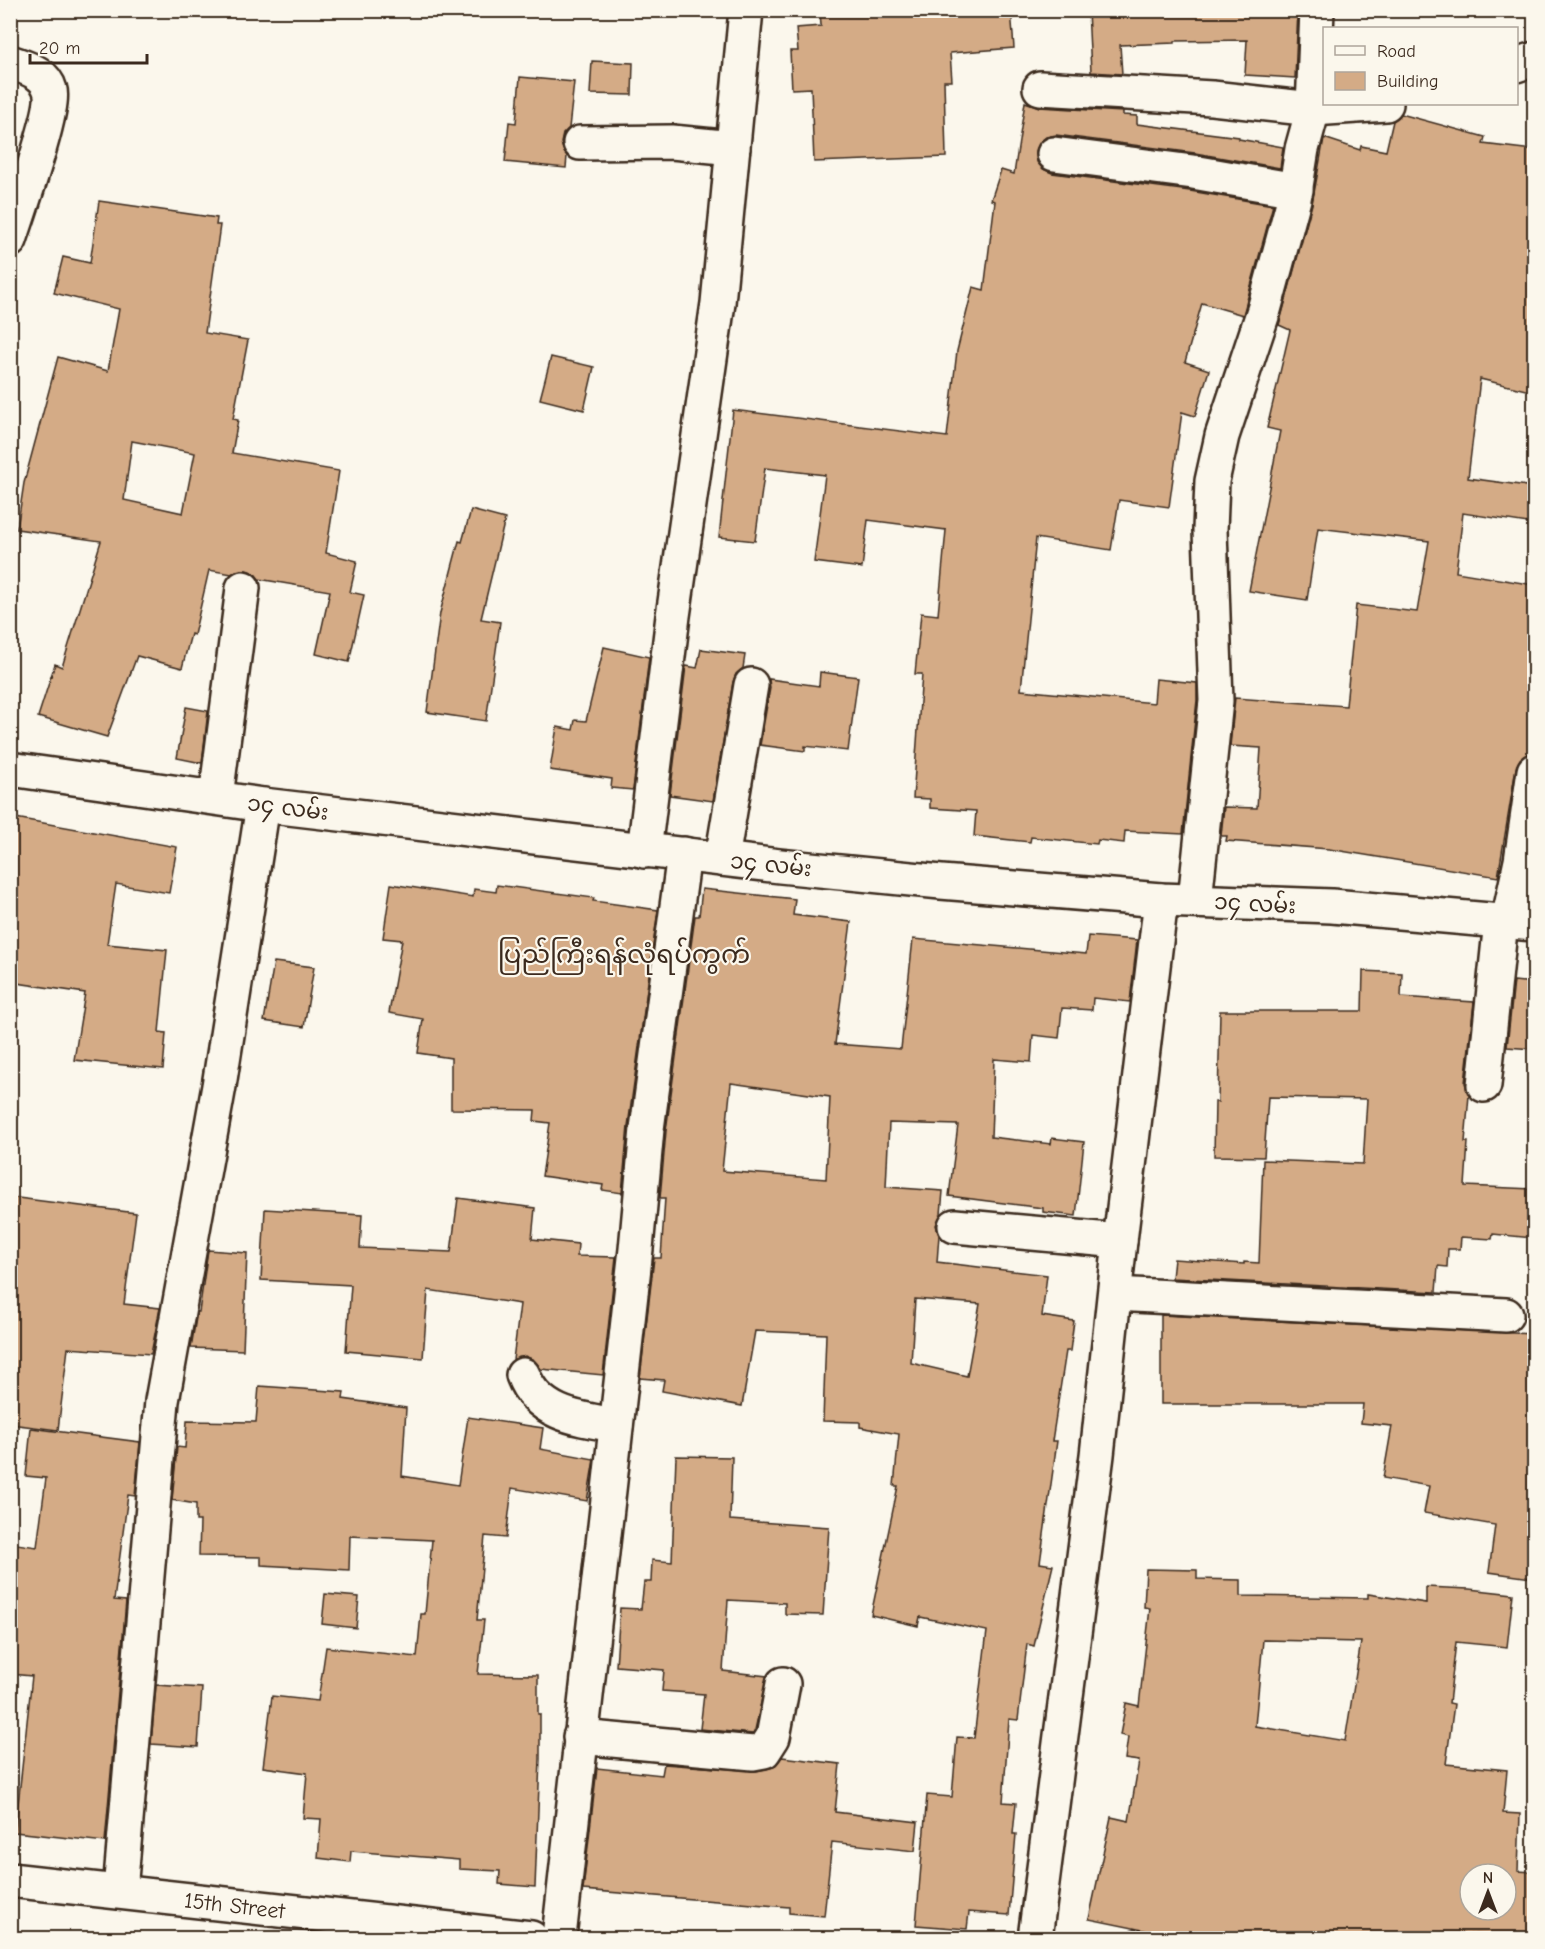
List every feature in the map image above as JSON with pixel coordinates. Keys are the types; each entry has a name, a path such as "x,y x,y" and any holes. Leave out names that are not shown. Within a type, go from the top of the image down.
{"street":[{"path":"644,851 673,616 718,303 746,10"},
{"path":"1195,900 1216,701 1210,530 1212,481 1222,435 1264,310 1296,190 1302,149 1313,109 1317,10"},
{"path":"1518,64 1534,59"},
{"path":"10,62 41,74 51,90 49,117 10,240"},
{"path":"1040,88 1212,98 1313,109 1371,105"},
{"path":"580,143 672,142 733,148"},
{"path":"1054,154 1193,172 1296,190"},
{"path":"216,797 243,588"},
{"path":"722,859 751,685"},
{"name":"၁၄ လမ်း","path":"10,769 263,805 644,851 941,882 1161,900 1332,906 1514,922"},
{"path":"1484,1085 1514,922 1534,771"},
{"path":"120,1891 162,1401 219,1086 263,805"},
{"path":"550,1938 580,1737 647,1130 684,855"},
{"path":"1035,1938 1115,1294 1161,900"},
{"path":"955,1226 1120,1241"},
{"path":"1115,1294 1506,1315"},
{"path":"523,1375 529,1391 554,1410 573,1418 616,1425"},
{"path":"580,1737 753,1753 764,1751 772,1737 783,1684"},
{"name":"15th Street","path":"10,1880 120,1891 304,1926 550,1938"}],"building":[{"path":"820,10 1011,10 1014,48 950,53 952,81 944,81 946,157 814,162 811,88 792,89 790,51 798,51 796,28 821,26"},
{"path":"1088,10 1298,10 1295,78 1245,75 1247,40 1175,41 1175,43 1120,45 1122,74 1091,72"},
{"path":"592,61 633,63 632,95 590,94"},
{"path":"520,77 574,82 569,128 563,134 561,143 567,156 566,168 505,162 509,122 516,123"},
{"path":"1025,102 1039,107 1123,112 1123,115 1137,116 1137,124 1239,137 1239,139 1283,147 1280,168 1195,153 1056,135 1046,137 1040,142 1036,151 1037,162 1043,169 1052,173 1190,191 1273,205 1243,315 1202,303 1185,362 1209,370 1195,416 1182,412 1169,507 1119,500 1111,550 1036,538 1021,690 1154,703 1156,679 1197,683 1183,834 1125,831 1124,843 1098,840 1097,844 1031,837 1030,842 974,836 976,811 930,808 930,799 913,798 922,674 915,674 921,613 938,615 946,530 868,520 862,568 814,562 825,475 765,468 755,541 719,537 733,410 947,437 957,351 973,287 984,290 995,201 991,200 1001,170 1014,174"},
{"path":"1401,114 1485,137 1483,144 1534,150 1534,392 1480,379 1468,478 1534,487 1534,524 1463,513 1456,572 1534,585 1534,753 1527,754 1520,759 1516,768 1498,877 1329,849 1226,841 1227,836 1221,836 1224,807 1257,808 1261,748 1230,746 1235,698 1346,706 1356,605 1417,612 1429,541 1318,528 1307,600 1249,591 1280,431 1267,428 1290,330 1279,325 1312,204 1324,138 1360,150 1361,146 1386,151 1393,121"},
{"path":"99,201 217,218 216,225 220,225 205,333 248,340 233,419 238,420 232,453 339,471 326,553 357,561 350,592 364,595 349,662 316,654 330,591 259,579 254,573 246,570 232,574 209,570 194,635 191,634 182,668 137,656 107,737 38,717 55,664 62,667 101,541 17,529 24,483 58,357 108,371 119,309 54,293 63,257 90,263","holes":["132,441 195,453 183,513 124,500"]},
{"path":"551,357 594,367 584,410 540,399"},
{"path":"471,510 505,519 481,619 500,622 486,721 427,712 440,613 459,541 462,542"},
{"path":"604,647 649,657 633,790 611,788 612,779 550,770 557,727 573,730 575,720 586,721"},
{"path":"701,649 745,655 743,668 736,674 733,682 713,801 670,795 686,666 697,668"},
{"path":"820,672 858,677 848,751 805,746 805,751 760,745 770,688 769,679 819,686"},
{"path":"186,707 208,711 202,763 177,758"},
{"path":"10,817 177,847 169,893 116,884 107,944 167,950 159,1032 166,1033 163,1069 74,1060 85,993 10,982"},
{"path":"391,884 473,897 474,889 496,892 497,885 594,898 593,901 658,910 628,1126 622,1193 602,1190 603,1185 542,1176 550,1123 534,1121 535,1110 451,1109 451,1058 418,1053 423,1019 389,1013 402,940 383,938"},
{"path":"702,889 795,899 793,915 851,922 835,1044 901,1049 913,939 1086,954 1088,936 1137,940 1130,1002 1093,998 1092,1010 1062,1008 1059,1038 1033,1035 1031,1062 994,1059 991,1137 1051,1144 1052,1138 1084,1142 1076,1216 1043,1212 1043,1208 949,1196 958,1125 889,1123 886,1187 943,1191 941,1214 936,1225 939,1235 937,1262 1047,1275 1042,1316 1074,1321 1070,1351 1066,1351 1052,1441 1057,1441 1040,1563 1053,1565 1034,1646 1027,1644 1018,1720 1009,1719 1003,1802 1016,1803 1013,1834 1016,1834 1009,1915 969,1912 967,1929 916,1925 927,1795 952,1797 957,1737 974,1738 987,1631 920,1617 918,1626 871,1615 898,1486 894,1486 899,1434 860,1427 860,1422 823,1421 826,1334 755,1331 742,1406 662,1391 664,1380 640,1378 654,1258 661,1258 665,1198 660,1198 666,1131 695,916 699,916","holes":["731,1083 830,1097 826,1179 722,1171","915,1299 980,1304 967,1376 911,1363"]},
{"path":"274,962 314,967 304,1027 264,1021"},
{"path":"1363,971 1402,973 1401,997 1474,1002 1465,1083 1469,1095 1465,1142 1468,1142 1465,1186 1534,1189 1534,1238 1493,1234 1492,1239 1461,1237 1460,1249 1448,1249 1447,1267 1438,1266 1436,1292 1172,1278 1174,1259 1259,1263 1263,1160 1363,1164 1367,1099 1268,1097 1264,1157 1214,1156 1220,1011 1362,1011"},
{"path":"1514,981 1534,983 1534,1049 1507,1047"},
{"path":"10,1197 136,1213 124,1304 160,1308 151,1354 68,1348 58,1430 10,1424"},
{"path":"458,1198 535,1208 532,1239 578,1244 577,1256 616,1257 603,1375 541,1369 534,1360 525,1356 513,1360 520,1304 428,1290 423,1358 346,1351 351,1285 261,1280 265,1209 362,1215 360,1248 451,1252"},
{"path":"208,1250 247,1253 243,1350 191,1348"},
{"path":"1161,1315 1534,1334 1534,1553 1531,1578 1489,1572 1495,1525 1424,1513 1429,1486 1383,1478 1392,1426 1361,1423 1363,1404 1161,1404"},
{"path":"259,1386 344,1392 343,1399 406,1408 402,1476 458,1485 468,1417 543,1428 540,1449 594,1459 587,1501 512,1488 506,1538 485,1536 477,1620 484,1620 478,1674 538,1675 540,1759 535,1887 499,1884 500,1871 459,1869 459,1860 351,1851 350,1862 318,1858 321,1819 303,1818 307,1773 263,1767 272,1696 318,1701 326,1647 417,1657 421,1614 425,1614 432,1540 350,1536 349,1570 261,1565 261,1557 199,1556 200,1521 196,1521 196,1504 172,1500 177,1447 185,1448 187,1421 256,1422"},
{"path":"31,1428 140,1442 135,1496 128,1495 114,1600 126,1601 105,1842 15,1832 32,1676 10,1674 10,1543 37,1547 46,1478 26,1476"},
{"path":"676,1456 732,1457 730,1520 829,1527 823,1615 785,1614 785,1603 728,1600 723,1671 767,1676 753,1734 700,1729 704,1694 662,1691 664,1670 616,1666 620,1608 641,1609 644,1582 651,1582 652,1560 672,1562"},
{"path":"1146,1569 1197,1570 1197,1579 1241,1580 1241,1596 1368,1598 1368,1594 1426,1603 1426,1587 1513,1594 1507,1647 1456,1642 1449,1703 1454,1704 1446,1764 1507,1770 1503,1813 1520,1814 1518,1871 1534,1872 1534,1938 1426,1933 1425,1938 1338,1938 1281,1932 1279,1938 1182,1938 1089,1919 1111,1817 1129,1821 1139,1761 1125,1759 1128,1737 1120,1735 1126,1703 1139,1706 1150,1608 1144,1607","holes":["1263,1640 1361,1642 1345,1741 1255,1726"]},
{"path":"325,1594 359,1597 356,1628 322,1624"},
{"path":"156,1685 202,1688 198,1747 151,1744"},
{"path":"782,1757 840,1764 835,1812 918,1822 915,1851 832,1842 824,1916 789,1913 789,1907 583,1890 597,1768 662,1775 664,1764 756,1771 774,1767"}],"district":[{"name":"ပြည်ကြီးရန်လုံရပ်ကွက်","path":"624,954"}]}
